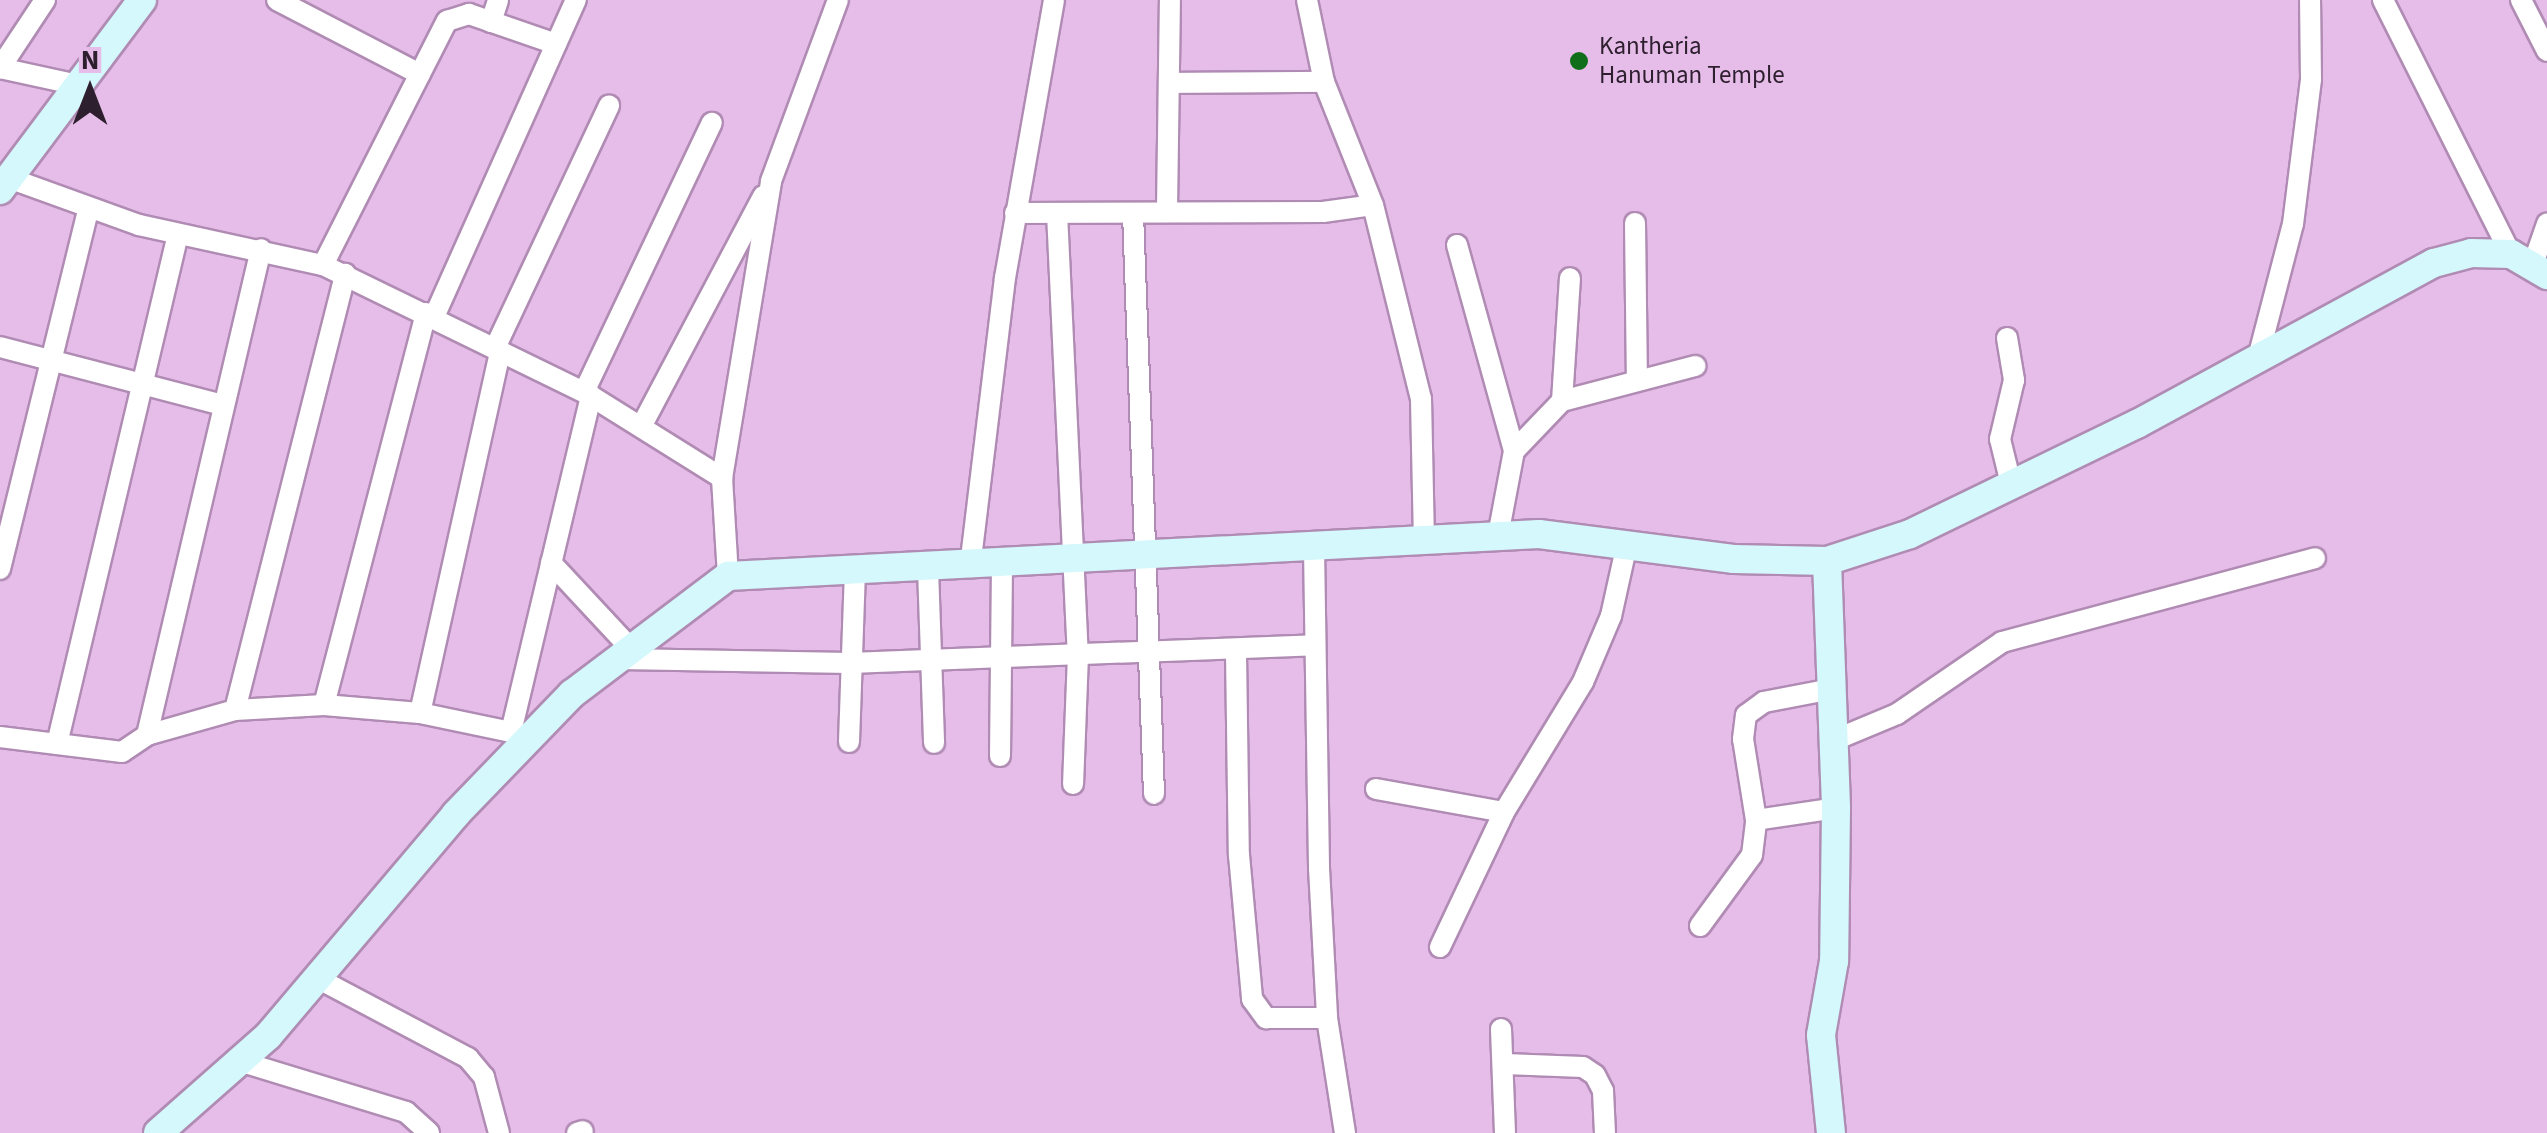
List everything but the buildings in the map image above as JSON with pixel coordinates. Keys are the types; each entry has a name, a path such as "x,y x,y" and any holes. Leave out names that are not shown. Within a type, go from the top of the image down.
{"main road":[{"path":"4,184 142,0"},
{"path":"158,1133 239,1061 317,978 520,736 728,576 1075,563 1498,536 1628,544 1734,559 1826,561 1910,534 2258,358 2434,263 2471,254 2530,266"},
{"path":"1826,561 1836,808 1834,961 1821,1035 1831,1133"}],"street":[{"path":"44,0 0,68 78,85"},
{"path":"276,0 420,74"},
{"path":"492,22 498,0"},
{"path":"324,705 430,315 576,0"},
{"path":"642,424 771,181 838,0"},
{"path":"970,568 1015,213 1054,0"},
{"path":"1168,210 1170,0"},
{"path":"1307,0 1324,82 1373,205 1421,399 1424,540"},
{"path":"2258,358 2293,224 2311,79 2310,0"},
{"path":"2383,0 2530,266"},
{"path":"2521,0 2547,51"},
{"path":"323,265 446,22 469,14 556,44"},
{"path":"1169,83 1324,82"},
{"path":"420,713 498,350 609,106"},
{"path":"0,737 122,752 147,736 235,710 324,705 420,713 520,736 587,394 712,124"},
{"path":"728,576 722,478 771,181"},
{"path":"4,184 178,234 261,249 346,274 587,394 642,424 722,478"},
{"path":"1015,213 1323,212 1373,205"},
{"path":"0,569 88,210"},
{"path":"1057,213 1078,655 1073,784"},
{"path":"1133,213 1154,794"},
{"path":"1635,224 1638,381"},
{"path":"2530,266 2547,224"},
{"path":"57,744 178,234"},
{"path":"1458,245 1514,452 1498,536"},
{"path":"147,736 261,249"},
{"path":"235,710 346,274"},
{"path":"1562,401 1570,278"},
{"path":"2007,338 2014,380 2000,439 2011,484"},
{"path":"0,348 224,405"},
{"path":"1514,452 1562,401 1695,366"},
{"path":"1440,947 1504,812 1583,682 1610,616 1628,544"},
{"path":"1314,548 1326,1018 1345,1133"},
{"path":"1836,739 1898,714 2002,642 2315,558"},
{"path":"552,563 626,654 850,663 1236,652 1315,645"},
{"path":"1000,756 1002,566"},
{"path":"928,570 934,743"},
{"path":"850,742 855,572"},
{"path":"1236,652 1239,855 1252,1000 1266,1018 1326,1018"},
{"path":"1700,926 1744,872 1756,820 1743,738 1746,716 1764,702 1832,689"},
{"path":"1376,788 1504,812"},
{"path":"1756,820 1836,808"},
{"path":"317,978 468,1058 484,1077 499,1133"},
{"path":"1501,1029 1505,1133"},
{"path":"239,1061 406,1112 429,1133"},
{"path":"1505,1064 1582,1067 1595,1075 1603,1091 1605,1133"}],"place":[{"name":"Kantheria Hanuman Temple","path":"1579,61"}]}
